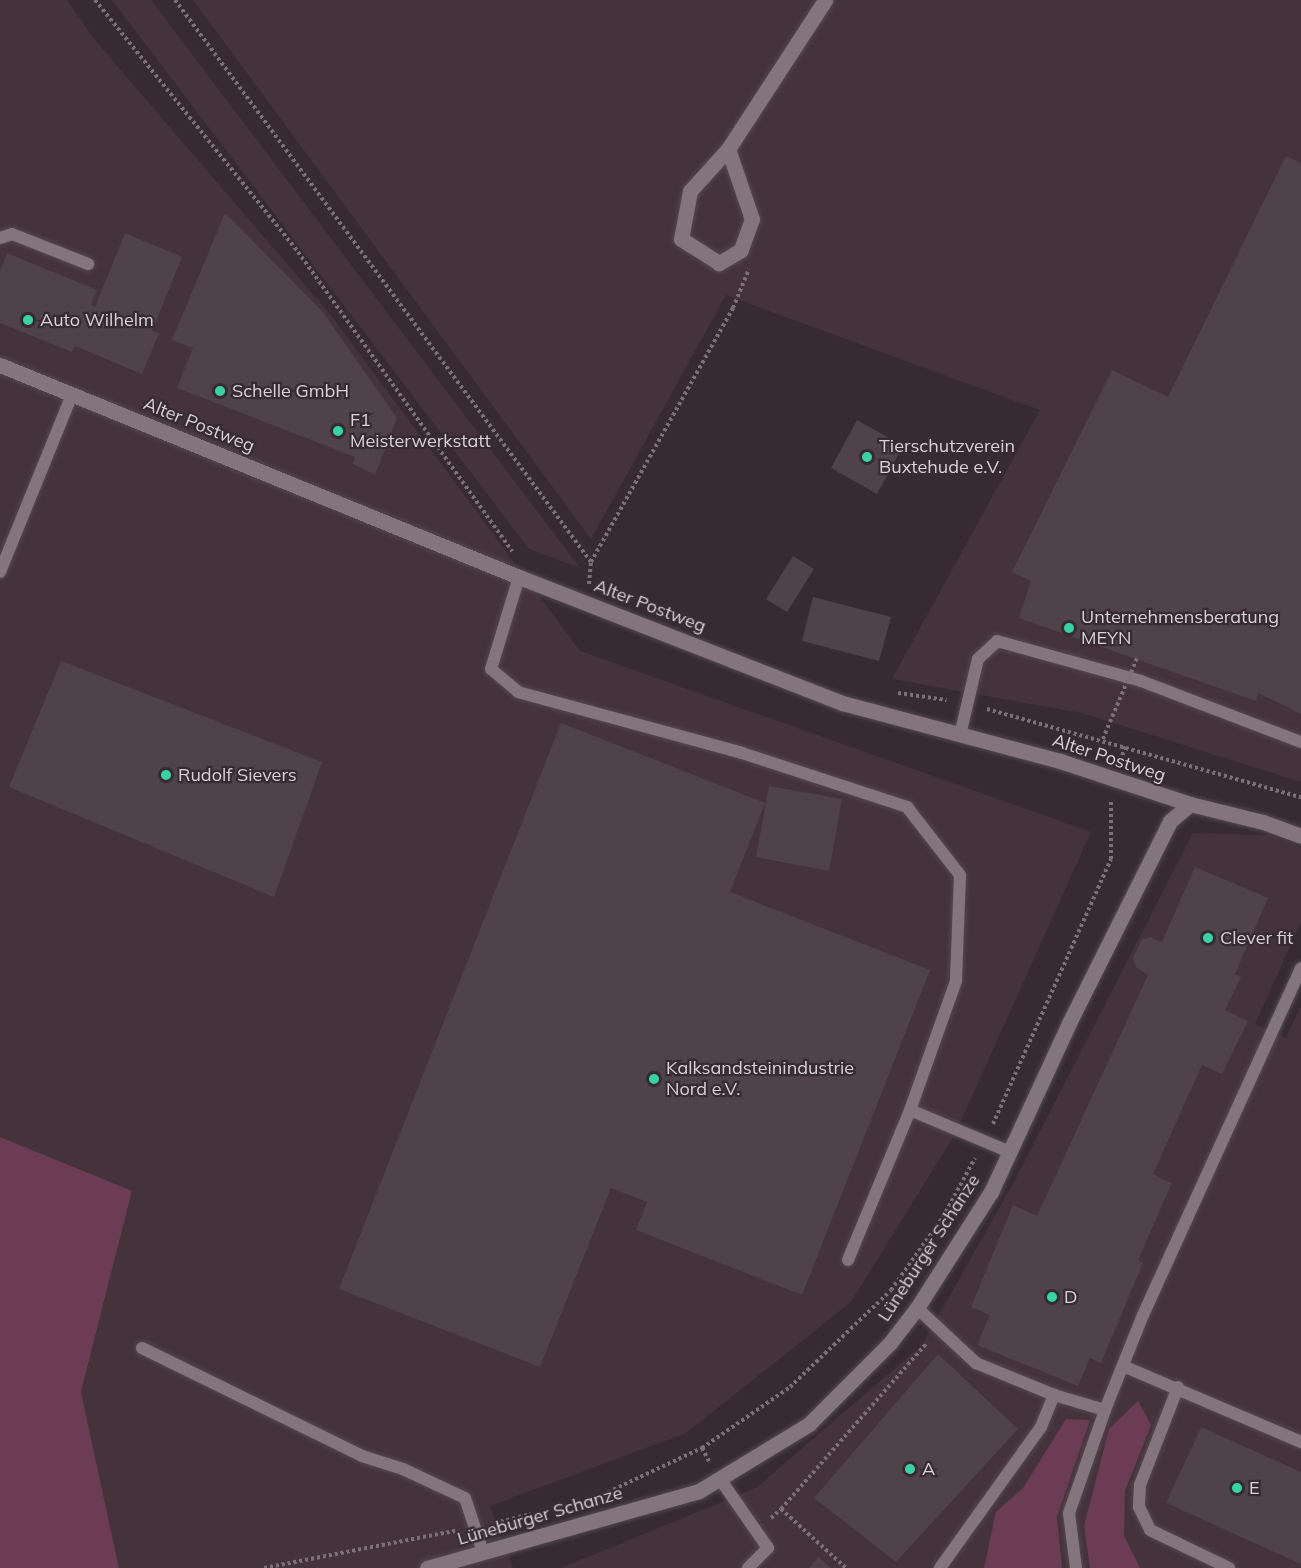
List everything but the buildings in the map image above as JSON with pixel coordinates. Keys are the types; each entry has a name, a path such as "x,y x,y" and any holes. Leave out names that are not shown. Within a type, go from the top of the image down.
{"street":[{"path":"728,149 752,219 741,250 719,263 681,240 690,191 728,149 825,0"},
{"name":"Alter Postweg","path":"0,365 519,577 842,703 960,735 1190,804 1263,822 1301,836"},
{"name":"Lüneburger Schanze","path":"427,1568 699,1491 809,1424 890,1343 917,1308 991,1192 1069,1023 1170,821 1190,804"}],"lane":[{"path":"0,238 12,234 88,264"},
{"path":"0,572 72,395"},
{"path":"519,577 490,669 518,692 742,753 907,807 960,875 956,981 910,1110 848,1260"},
{"path":"960,735 978,659 997,641 1142,681 1301,742"},
{"path":"1076,1568 1069,1513 1105,1410 1301,969"},
{"path":"910,1110 1010,1152"},
{"path":"917,1308 976,1363 1054,1395 1105,1410"},
{"path":"142,1348 362,1456 403,1469 465,1498 483,1552"},
{"path":"1123,1366 1178,1387 1301,1442"},
{"path":"1178,1387 1140,1485 1139,1507 1150,1530 1229,1568"},
{"path":"940,1568 1041,1427 1054,1395"},
{"path":"720,1479 768,1548 747,1568"}],"path":[{"path":"95,0 298,252 535,583"},
{"path":"175,0 591,562 733,308 750,273 741,250"},
{"path":"589,581 600,585"},
{"path":"1102,739 1137,658"},
{"path":"887,692 966,703 1125,745 1301,797"},
{"path":"600,1494 702,1448 790,1387 891,1290 943,1217 984,1142 1111,859 1110,805 1125,745"},
{"path":"756,1532 780,1509 939,1329"},
{"path":"780,1509 846,1568"},
{"path":"264,1568 476,1527 538,1512"}],"shaded area":[{"path":"0,0 67,0 94,39 330,314 580,651 1091,832 955,1134 851,1302 686,1433 490,1506 513,1568 119,1568 81,1392 132,1192 0,1137"},
{"path":"112,0 151,0 580,568 529,549"},
{"path":"193,0 1301,0 1301,782 1082,713 892,679 1040,410 726,295 591,539"},
{"path":"1193,833 1269,835 1301,848 1301,922 1255,1024 1286,1038 1301,1006 1301,1568 561,1568 756,1488 922,1345 1015,1180"},
{"path":"0,1137 132,1191 81,1392 119,1568 0,1568"},
{"path":"1138,1401 1151,1425 1125,1491 1124,1536 1140,1568 1090,1568 1084,1526 1109,1429"},
{"path":"1066,1419 1090,1420 1057,1517 1062,1568 984,1568 996,1512 1023,1488"}],"place":[{"name":"Auto Wilhelm","path":"28,320"},
{"name":"Schelle GmbH","path":"220,391"},
{"name":"F1 Meisterwerkstatt","path":"338,431"},
{"name":"Tierschutzverein Buxtehude e.V.","path":"867,457"},
{"name":"Unternehmensberatung MEYN","path":"1069,628"},
{"name":"Rudolf Sievers","path":"166,775"},
{"name":"Clever fit","path":"1208,938"},
{"name":"Kalksandsteinindustrie Nord e.V.","path":"654,1079"},
{"name":"D","path":"1052,1297"},
{"name":"A","path":"910,1469"},
{"name":"E","path":"1237,1488"}]}
